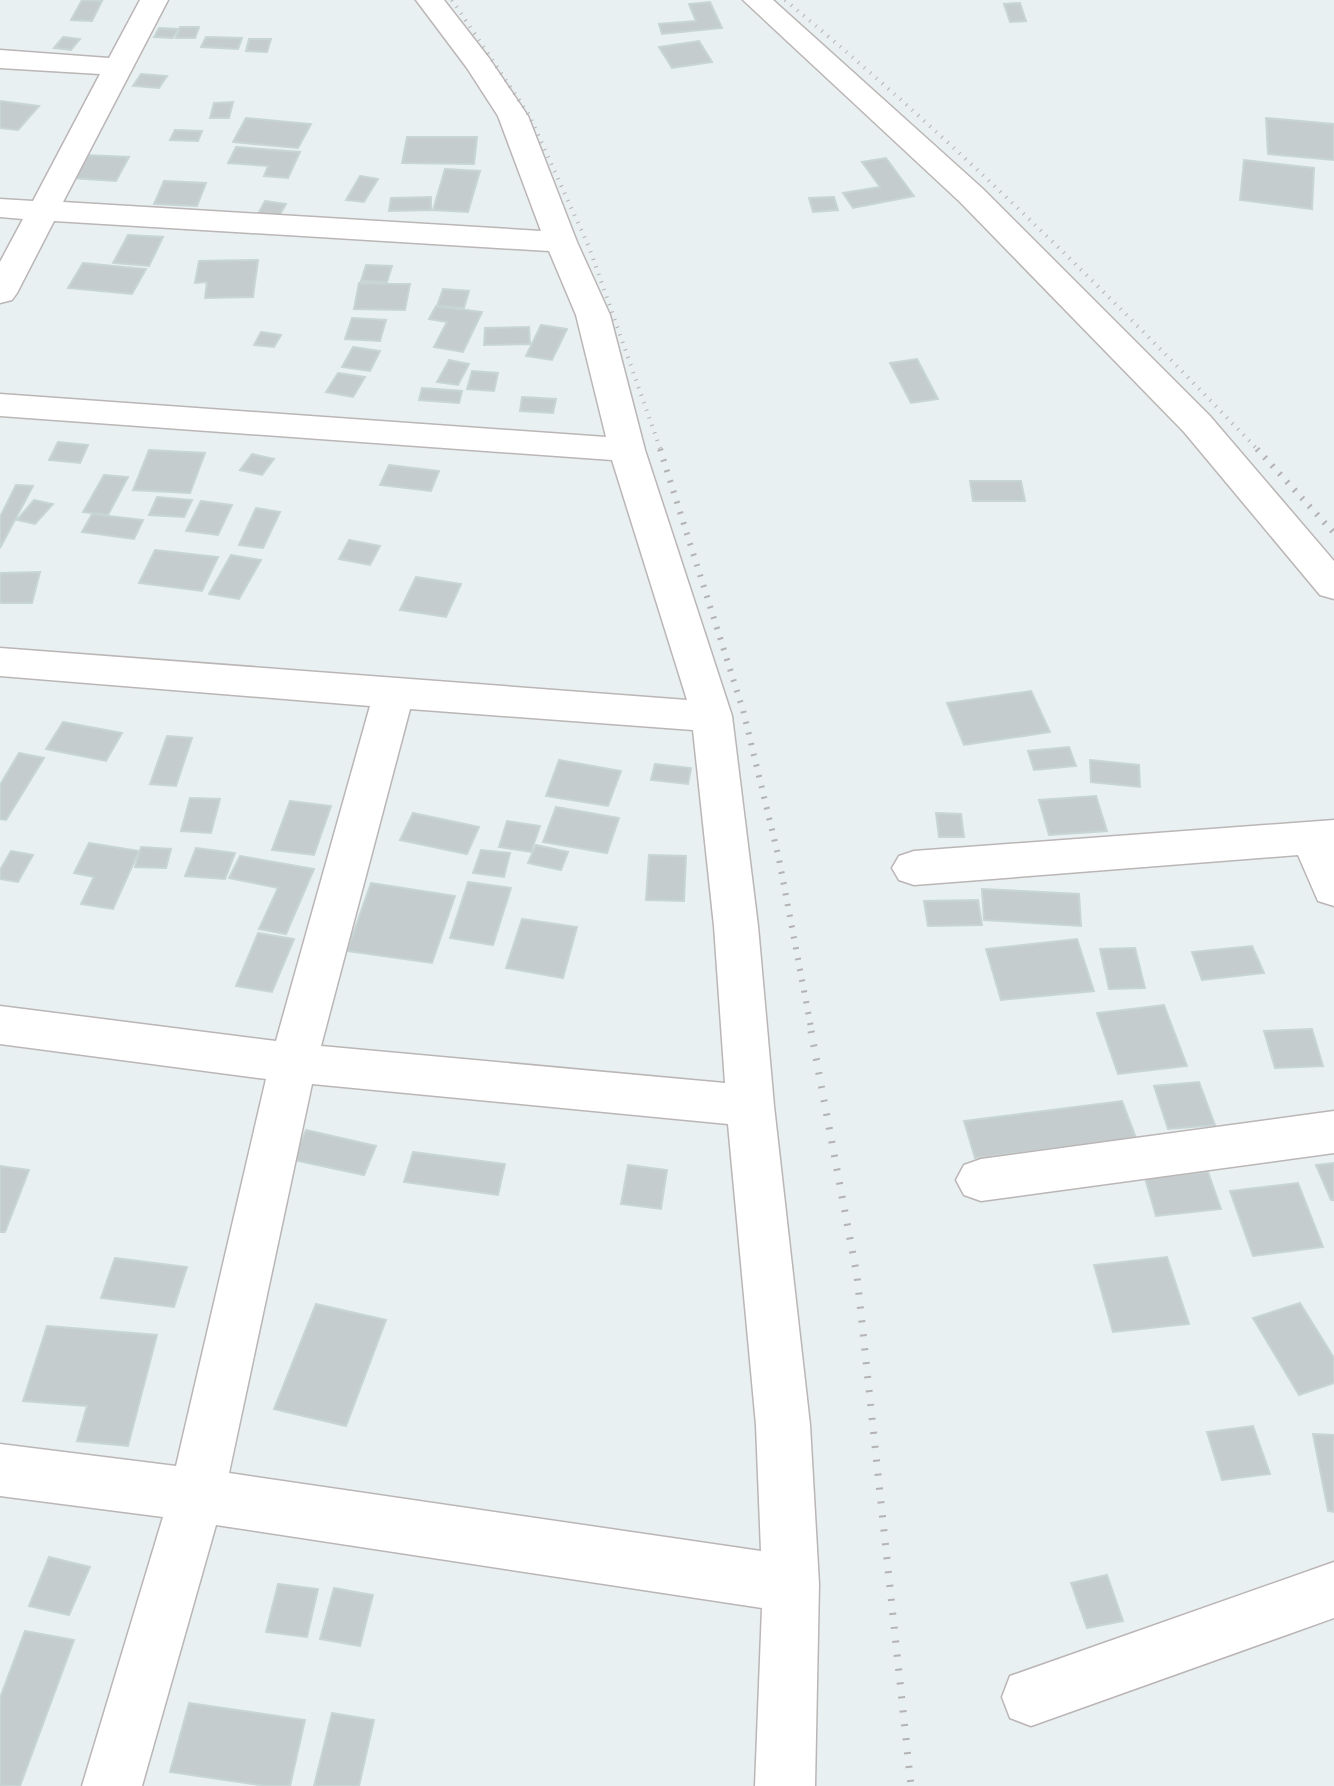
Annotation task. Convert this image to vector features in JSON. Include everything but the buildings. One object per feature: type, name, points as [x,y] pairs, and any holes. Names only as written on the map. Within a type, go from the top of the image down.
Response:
[{"type":"street","points":[[0,293],[154,0]]},
{"type":"street","points":[[430,0],[479,64],[513,116],[561,242],[593,315],[627,450],[712,716],[736,926],[750,1106],[783,1425],[791,1584],[785,1786]]},
{"type":"street","points":[[757,0],[971,195],[1165,391],[1197,424],[1334,586]]},
{"type":"street","points":[[0,59],[120,67]]},
{"type":"street","points":[[0,208],[561,242]]},
{"type":"street","points":[[0,405],[627,450]]},
{"type":"street","points":[[0,662],[636,713],[712,716]]},
{"type":"street","points":[[112,1786],[197,1495],[293,1063],[394,694]]},
{"type":"street","points":[[914,868],[1323,836],[1334,889]]},
{"type":"street","points":[[0,1025],[293,1063],[750,1106]]},
{"type":"street","points":[[981,1180],[1334,1132]]},
{"type":"street","points":[[0,1470],[197,1495],[791,1584]]},
{"type":"street","points":[[1031,1697],[1334,1590]]},
{"type":"railway","points":[[452,0],[529,115],[589,247],[661,451]]},
{"type":"railway","points":[[785,0],[909,107],[1028,218],[1259,451]]},
{"type":"railway","points":[[660,449],[743,710],[779,859],[812,1033]]},
{"type":"railway","points":[[1257,449],[1334,533]]},
{"type":"railway","points":[[811,1031],[857,1276],[911,1786]]}]
